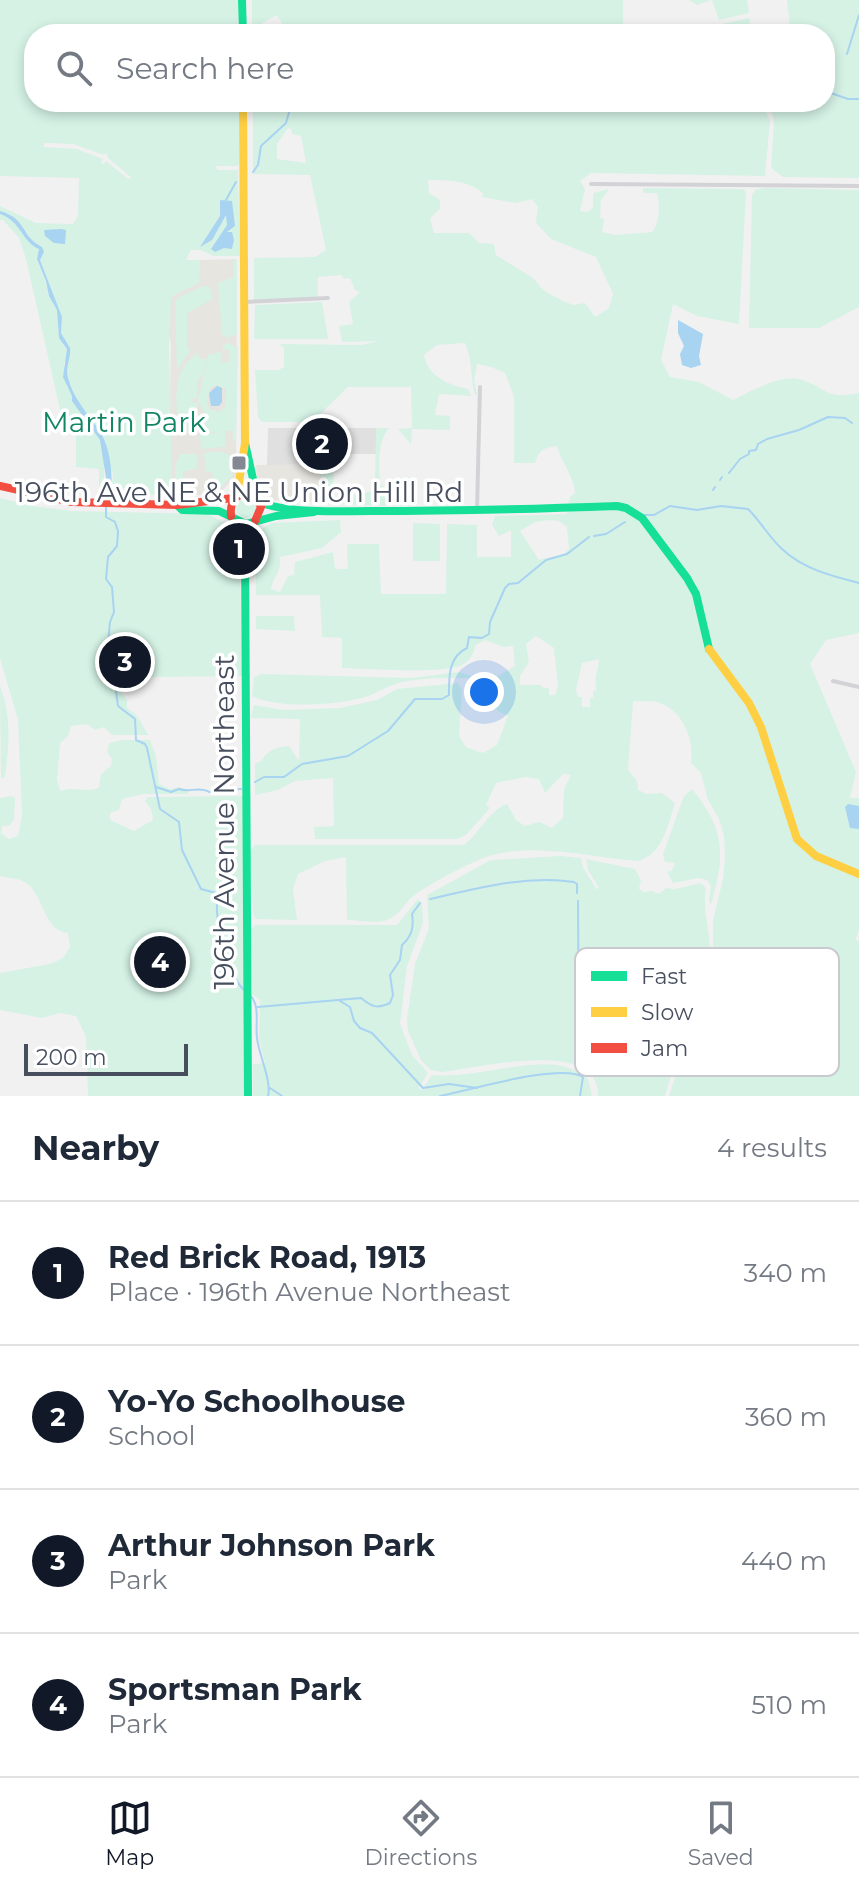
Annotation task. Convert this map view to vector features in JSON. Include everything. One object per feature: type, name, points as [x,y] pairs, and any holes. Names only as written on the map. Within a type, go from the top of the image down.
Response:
[{"type":"street","points":[[242,0],[243,24]]},
{"type":"street","points":[[243,112],[245,443],[249,451],[251,482],[261,512],[253,522]]},
{"type":"street","points":[[591,184],[859,186]]},
{"type":"street","points":[[244,302],[328,298]]},
{"type":"street","points":[[477,511],[480,387]]},
{"type":"street","points":[[233,519],[229,508],[242,482],[241,451],[245,443]]},
{"type":"street","points":[[0,486],[92,504],[177,505],[182,502],[215,502],[246,492],[274,508],[316,511]]},
{"type":"street","points":[[177,505],[182,510],[219,511],[242,524],[316,511],[626,508],[642,518],[696,594],[710,651],[756,715],[797,839],[816,856],[859,874]]},
{"type":"street","name":"196th Avenue Northeast","points":[[233,519],[245,547]]},
{"type":"street","name":"196th Avenue Northeast","points":[[248,1096],[245,547],[253,522]]},
{"type":"street","points":[[833,681],[859,687]]},
{"type":"shaded area","points":[[237,259],[236,476],[218,495],[168,495],[171,344],[160,293],[199,276],[200,260]]},
{"type":"shaded area","points":[[268,428],[376,428],[376,454],[329,454],[329,464],[267,465]]},
{"type":"shaded area","points":[[322,464],[323,502],[271,500],[263,493],[257,477],[256,465]]},
{"type":"green space","name":"Martin Park","points":[[0,0],[238,0],[238,24],[24,24],[24,112],[239,112],[239,164],[216,166],[217,170],[238,170],[240,256],[213,256],[201,250],[191,250],[186,260],[200,260],[199,283],[171,299],[172,492],[161,495],[111,493],[113,473],[104,467],[104,492],[99,492],[99,469],[76,467],[76,429],[67,428],[61,414],[26,259],[19,238],[0,220],[0,214],[12,221],[39,249],[37,260],[57,310],[59,337],[67,349],[64,364],[67,387],[78,400],[66,368],[70,348],[61,333],[62,317],[40,260],[44,252],[42,247],[15,218],[0,211],[0,206],[36,223],[73,224],[78,216],[79,178],[0,176]],"holes":[[[44,143],[73,144],[104,155],[107,153],[108,158],[132,178],[127,178],[106,161],[101,163],[103,159],[77,149],[44,147]]]},
{"type":"green space","points":[[252,0],[623,0],[623,24],[282,24],[277,15],[262,24],[252,24]]},
{"type":"green space","points":[[689,0],[712,0],[697,5]]},
{"type":"green space","points":[[712,0],[747,0],[749,13],[719,20]]},
{"type":"green space","points":[[787,0],[859,0],[859,178],[783,177],[771,168],[772,112],[835,112],[835,24],[790,24]]},
{"type":"green space","points":[[749,18],[750,24],[722,24]]},
{"type":"green space","points":[[253,112],[766,113],[770,121],[765,176],[591,173],[580,181],[585,189],[580,211],[588,212],[593,207],[593,193],[609,189],[601,200],[600,218],[604,219],[602,232],[615,235],[652,232],[658,219],[658,197],[657,193],[643,193],[643,188],[743,189],[746,192],[739,324],[697,316],[673,304],[661,360],[670,377],[699,382],[733,400],[765,385],[792,378],[832,394],[859,393],[859,633],[826,640],[810,664],[856,772],[850,798],[859,798],[859,930],[855,940],[859,941],[859,1096],[669,1096],[675,1076],[839,1076],[839,948],[713,948],[713,920],[723,879],[724,836],[708,800],[701,773],[691,763],[691,745],[686,728],[675,713],[660,703],[633,701],[628,770],[637,781],[638,790],[647,794],[662,793],[675,803],[659,845],[647,857],[639,861],[543,850],[505,852],[478,860],[447,875],[411,898],[392,917],[374,922],[347,920],[346,857],[325,861],[298,874],[293,888],[297,920],[255,919],[250,851],[255,845],[464,845],[495,811],[507,804],[516,820],[525,826],[539,822],[552,828],[563,818],[564,789],[571,775],[563,774],[545,793],[539,779],[525,777],[496,783],[486,805],[490,808],[466,835],[457,839],[315,839],[314,827],[334,826],[333,778],[295,781],[278,790],[255,795],[255,763],[269,752],[289,746],[299,761],[300,719],[251,718],[254,705],[283,710],[340,708],[377,700],[397,689],[458,683],[462,690],[459,736],[466,747],[483,753],[497,745],[508,716],[488,702],[480,678],[497,677],[515,666],[513,646],[504,647],[485,640],[476,645],[468,661],[453,668],[342,668],[342,638],[322,637],[320,595],[256,595],[255,548],[258,531],[272,523],[340,520],[341,532],[322,548],[280,557],[280,566],[271,589],[280,592],[288,576],[294,575],[295,562],[333,552],[335,569],[348,569],[347,544],[379,544],[381,594],[446,594],[447,524],[477,525],[477,557],[511,557],[511,530],[499,536],[492,525],[495,516],[567,514],[570,497],[575,493],[557,446],[542,450],[535,463],[514,463],[514,397],[505,373],[477,364],[475,395],[465,343],[437,345],[424,355],[434,374],[446,382],[468,389],[471,396],[439,394],[435,415],[450,416],[450,430],[412,429],[411,444],[398,429],[412,428],[411,387],[348,387],[312,422],[262,422],[258,417],[255,370],[279,370],[284,367],[284,348],[279,344],[362,345],[378,341],[342,342],[339,326],[353,324],[349,302],[360,292],[355,290],[350,278],[344,279],[341,275],[318,277],[318,298],[254,300],[254,258],[315,257],[326,250],[310,175],[253,174]],"holes":[[[288,128],[292,134],[301,136],[306,163],[277,159],[277,144]],[[428,180],[471,185],[483,193],[482,197],[516,203],[532,199],[538,207],[536,223],[551,239],[596,257],[613,294],[609,308],[595,317],[585,303],[573,305],[543,290],[533,278],[496,255],[494,244],[479,243],[469,233],[434,233],[430,218],[440,209],[440,200],[429,193]],[[559,521],[567,527],[569,549],[564,554],[539,560],[520,531],[535,522]],[[536,636],[554,648],[558,687],[555,695],[549,695],[549,688],[541,685],[520,685],[520,676],[529,662],[526,644]],[[599,659],[596,690],[590,698],[590,707],[582,707],[582,697],[578,697],[576,690],[582,663]]]},
{"type":"green space","points":[[755,190],[859,190],[859,307],[819,328],[749,328],[752,195]]},
{"type":"green space","points":[[237,259],[237,334],[228,338],[222,334],[218,283],[234,277],[234,260]]},
{"type":"green space","points":[[204,286],[210,287],[213,299],[187,313],[187,347],[190,351],[177,370],[175,302],[179,297]]},
{"type":"green space","points":[[322,302],[328,339],[254,339],[255,305]]},
{"type":"green space","points":[[229,343],[238,348],[236,440],[233,442],[233,431],[225,431],[225,447],[201,449],[200,434],[222,432],[205,432],[206,415],[198,401],[208,355],[221,352],[221,362],[229,362],[230,350],[223,349],[223,345]],"holes":[[[216,385],[226,389],[225,407],[217,413],[216,410],[209,410],[207,401],[210,388]]]},
{"type":"green space","points":[[199,353],[199,359],[207,359],[201,378],[197,378],[197,398],[192,399],[193,403],[198,403],[196,416],[177,418],[180,374],[184,366]]},
{"type":"green space","points":[[376,428],[389,428],[382,440],[379,462],[380,484],[387,489],[386,506],[342,504],[340,498],[344,495],[375,490]]},
{"type":"green space","points":[[207,452],[224,452],[233,457],[232,476],[219,489],[213,490],[214,476],[210,471],[206,472],[204,455]]},
{"type":"green space","points":[[180,454],[197,454],[197,468],[183,472],[182,490],[175,490],[175,467]]},
{"type":"green space","points":[[322,464],[329,464],[334,477],[332,486],[323,496]]},
{"type":"green space","points":[[411,477],[411,506],[395,506],[392,503],[392,484],[399,478]]},
{"type":"green space","points":[[0,498],[72,511],[207,514],[227,524],[235,534],[240,557],[242,676],[150,677],[140,679],[138,690],[132,691],[126,684],[118,685],[127,700],[127,708],[139,718],[149,735],[112,735],[104,727],[95,730],[87,724],[71,726],[68,736],[60,743],[57,779],[60,791],[99,788],[101,774],[111,766],[112,759],[107,752],[109,743],[150,740],[156,756],[159,784],[170,789],[179,787],[188,790],[188,794],[143,794],[122,799],[119,810],[110,813],[110,820],[134,831],[153,820],[151,809],[145,801],[148,797],[244,796],[244,1096],[88,1096],[86,1037],[76,1016],[60,1013],[42,1018],[0,1010],[0,973],[50,964],[63,958],[70,947],[68,933],[53,926],[32,889],[20,880],[0,876],[0,798],[15,798],[14,820],[9,826],[2,826],[1,833],[9,839],[18,836],[22,815],[18,720],[0,658]]},
{"type":"green space","points":[[242,498],[250,498],[256,508],[250,518],[242,518],[236,512],[236,504]]},
{"type":"green space","points":[[413,523],[440,524],[440,561],[413,561]]},
{"type":"green space","points":[[256,616],[294,616],[295,631],[256,629]]},
{"type":"green space","points":[[459,672],[477,678],[411,680],[362,698],[322,704],[276,703],[252,696],[254,677],[261,674],[411,678]]},
{"type":"green space","points":[[0,686],[8,731],[5,777],[1,779]]},
{"type":"green space","points":[[692,789],[711,818],[720,844],[719,872],[711,905],[711,886],[707,880],[699,878],[673,883],[667,872],[672,870],[675,863],[665,862],[663,854],[684,796]]},
{"type":"green space","points":[[560,856],[581,858],[596,889],[599,888],[588,870],[586,859],[635,869],[641,880],[639,889],[644,892],[659,894],[666,888],[701,883],[706,888],[710,948],[575,948],[575,1066],[535,1060],[442,1072],[431,1070],[421,1060],[408,1031],[407,1019],[415,964],[429,928],[427,895],[491,860]]},
{"type":"green space","points":[[418,899],[422,904],[423,923],[407,966],[400,1024],[412,1055],[428,1073],[419,1088],[422,1090],[432,1075],[552,1065],[572,1069],[575,1076],[588,1079],[592,1096],[253,1096],[253,1064],[265,1063],[259,1038],[260,1000],[252,994],[251,929],[255,925],[397,925]]},
{"type":"green space","points":[[591,1076],[671,1076],[665,1096],[598,1096]]},
{"type":"water","points":[[220,200],[232,201],[235,226],[227,232],[232,232],[234,240],[232,249],[215,252],[211,249],[227,225],[226,215],[212,240],[200,247],[220,216]]},
{"type":"water","points":[[0,211],[15,218],[44,252],[40,260],[62,317],[61,333],[70,348],[68,378],[76,398],[97,427],[108,450],[111,493],[104,492],[106,478],[100,440],[72,401],[63,377],[67,349],[59,338],[57,310],[37,259],[39,249]]},
{"type":"water","points":[[44,230],[66,230],[65,244],[54,243],[45,236]]},
{"type":"water","points":[[678,320],[703,334],[699,356],[701,365],[691,368],[682,365],[680,354],[684,346],[678,333]]},
{"type":"water","points":[[217,386],[222,388],[222,402],[219,406],[211,406],[209,393]]},
{"type":"water","points":[[848,804],[859,806],[859,829],[850,828],[845,807]]},
{"type":"waterway","points":[[847,54],[859,15]]},
{"type":"waterway","points":[[835,94],[859,99]]},
{"type":"waterway","points":[[253,172],[258,165],[261,146],[286,123],[289,112]]},
{"type":"waterway","points":[[226,200],[236,182]]},
{"type":"waterway","points":[[729,473],[740,459],[767,439],[828,417],[845,418],[852,423]]},
{"type":"waterway","points":[[106,506],[106,517],[115,522],[118,531],[117,546],[108,557],[106,579],[112,587],[114,612],[110,622],[106,665],[115,684],[118,706],[135,719],[136,740],[147,748],[160,809],[179,822],[182,850],[201,889],[216,893],[225,953],[233,974],[244,990]]},
{"type":"waterway","points":[[644,515],[654,515],[670,506],[697,510],[721,506],[748,509],[790,556],[818,571],[859,583]]},
{"type":"waterway","points":[[594,536],[606,534],[625,522]]},
{"type":"waterway","points":[[255,782],[264,777],[284,777],[302,764],[348,756],[388,731],[415,699],[442,699],[449,695],[453,662],[467,648],[469,637],[482,638],[489,634],[490,622],[505,588],[518,583],[546,560],[567,554],[589,537]]},
{"type":"waterway","points":[[156,787],[171,792],[179,789],[209,792],[241,789]]},
{"type":"waterway","points":[[430,899],[538,880],[574,882],[577,893]]},
{"type":"waterway","points":[[578,901],[578,948]]},
{"type":"waterway","points":[[258,1007],[361,998],[375,1006],[390,1003],[393,995],[390,975],[400,960],[402,945],[412,931],[412,914],[420,903]]},
{"type":"waterway","points":[[249,994],[256,1009],[257,1038],[268,1083],[268,1096]]},
{"type":"waterway","points":[[340,1001],[350,1007],[354,1021],[360,1028],[372,1033],[423,1088],[449,1084],[477,1088]]},
{"type":"waterway","points":[[440,1096],[536,1075],[575,1075]]},
{"type":"waterway","points":[[579,1076],[583,1077],[580,1096]]},
{"type":"waterway","points":[[270,1088],[282,1096]]},
{"type":"traffic: fast","points":[[242,0],[243,24]]},
{"type":"traffic: fast","points":[[245,443],[257,497]]},
{"type":"traffic: fast","points":[[260,502],[298,510],[329,511],[626,508],[642,518],[687,578],[696,594],[709,649]]},
{"type":"traffic: fast","points":[[177,505],[182,510],[219,511],[246,524],[276,516],[314,512]]},
{"type":"traffic: fast","points":[[248,1096],[245,547],[251,523]]},
{"type":"traffic: slow","points":[[237,495],[245,443],[243,112]]},
{"type":"traffic: slow","points":[[709,649],[749,703],[761,727],[797,839],[816,856],[859,874]]},
{"type":"traffic: jam","points":[[0,486],[72,502],[177,505],[233,498]]},
{"type":"traffic: jam","points":[[231,516],[233,501],[247,493],[261,507],[255,521]]},
{"type":"place","name":"Yo-Yo Schoolhouse","points":[[322,444]]},
{"type":"place","name":"196th Ave NE & NE Union Hill Rd","points":[[239,463]]},
{"type":"place","name":"Red Brick Road, 1913","points":[[239,549]]},
{"type":"place","name":"Arthur Johnson Park","points":[[125,662]]},
{"type":"place","name":"Sportsman Park","points":[[160,962]]}]
